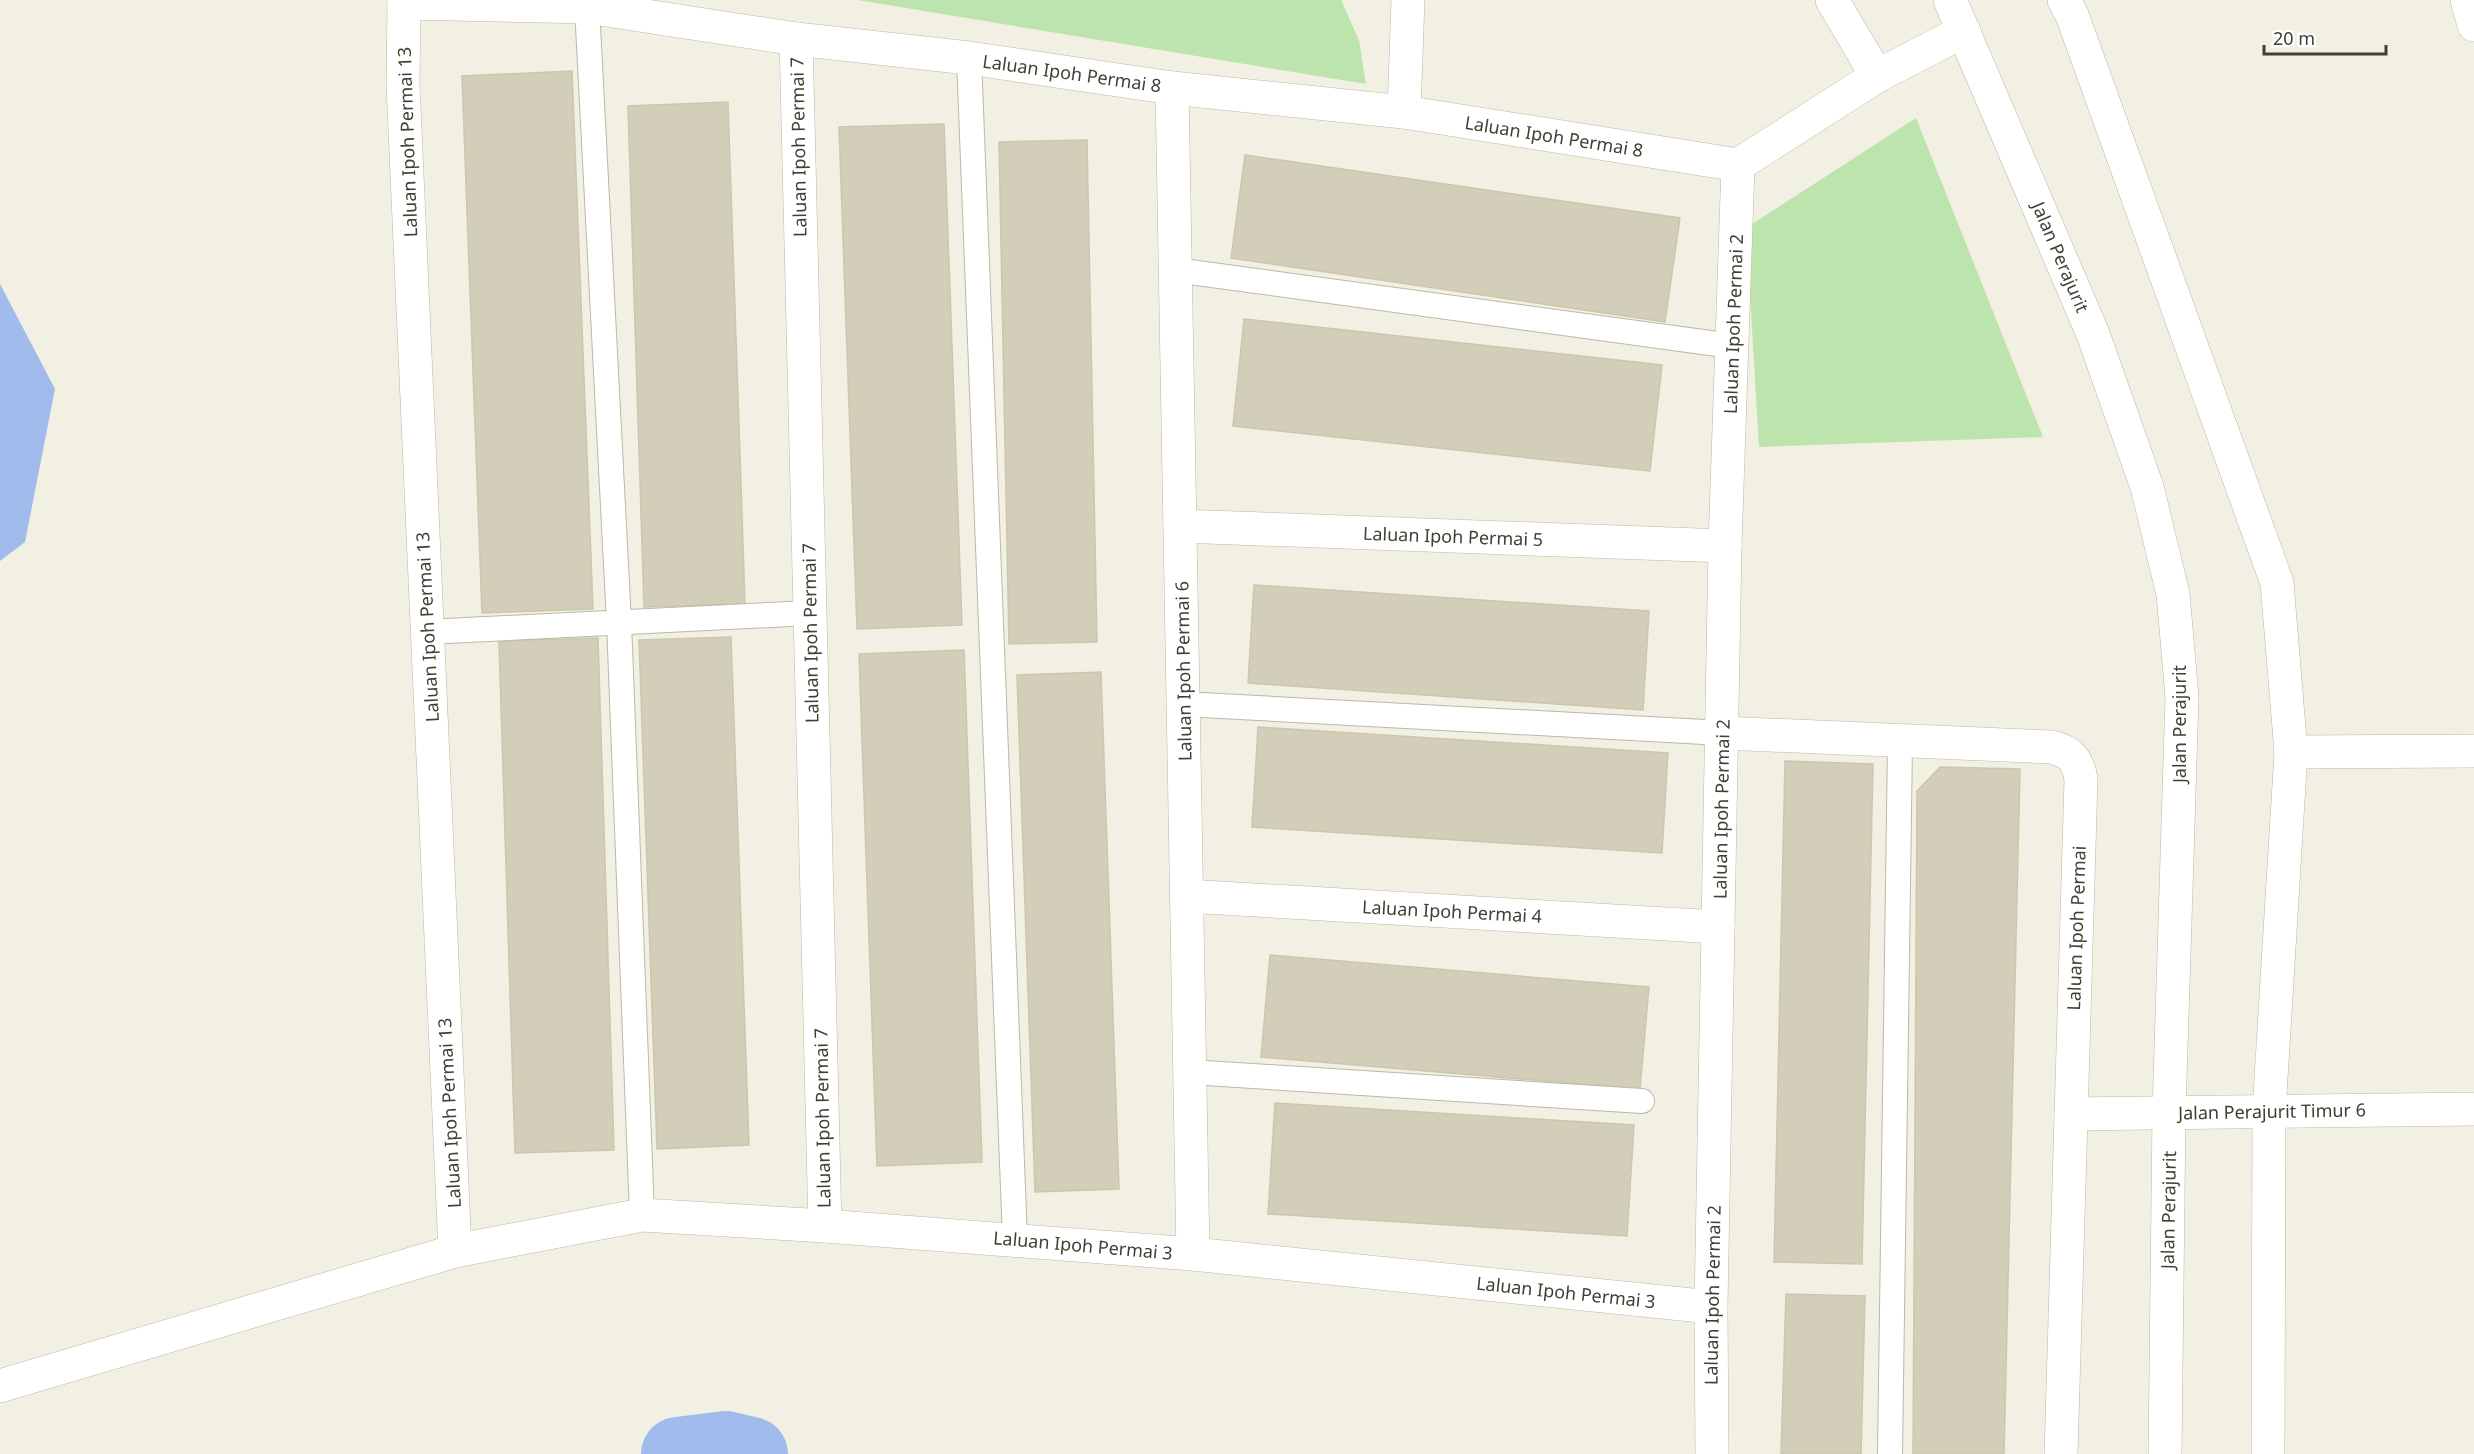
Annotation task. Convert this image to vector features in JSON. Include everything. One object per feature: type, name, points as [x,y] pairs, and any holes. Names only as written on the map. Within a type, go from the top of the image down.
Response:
[{"type":"street","points":[[1404,112],[1408,0]]},
{"type":"street","points":[[1832,0],[1877,76]]},
{"type":"street","name":"Jalan Perajurit","points":[[1950,0],[2093,334],[2147,487],[2173,594],[2182,698],[2169,1113],[2165,1454]]},
{"type":"street","points":[[2064,0],[2072,15],[2277,583],[2290,752],[2269,1111],[2268,1454]]},
{"type":"street","points":[[2467,0],[2474,25]]},
{"type":"street","name":"Laluan Ipoh Permai 8","points":[[404,2],[587,6],[796,39],[969,58],[1172,88],[1404,112],[1738,165]]},
{"type":"street","name":"Laluan Ipoh Permai 13","points":[[404,2],[403,85],[455,1251]]},
{"type":"street","points":[[1738,165],[1877,76],[1964,31]]},
{"type":"street","name":"Laluan Ipoh Permai 7","points":[[796,39],[825,1226]]},
{"type":"street","name":"Laluan Ipoh Permai 6","points":[[1172,88],[1193,1254]]},
{"type":"street","name":"Laluan Ipoh Permai 2","points":[[1712,1454],[1711,1307],[1725,546],[1738,165]]},
{"type":"street","name":"Laluan Ipoh Permai 5","points":[[1180,526],[1725,546]]},
{"type":"street","name":"Laluan Ipoh Permai","points":[[1723,733],[2051,747],[2063,750],[2073,757],[2079,767],[2081,779],[2061,1454]]},
{"type":"street","points":[[2290,752],[2474,751]]},
{"type":"street","name":"Laluan Ipoh Permai 4","points":[[1186,896],[1718,927]]},
{"type":"street","name":"Jalan Perajurit Timur 6","points":[[2071,1113],[2474,1109]]},
{"type":"street","name":"Laluan Ipoh Permai 3","points":[[0,1386],[455,1251],[642,1215],[825,1226],[1193,1254],[1711,1307]]},
{"type":"lane","points":[[587,6],[619,622],[642,1215]]},
{"type":"lane","points":[[969,58],[1015,1240]]},
{"type":"lane","points":[[1175,270],[1732,346]]},
{"type":"lane","points":[[427,632],[810,613]]},
{"type":"lane","points":[[1183,704],[1723,733]]},
{"type":"lane","points":[[1890,1454],[1900,742]]},
{"type":"lane","points":[[1190,1072],[1642,1101]]},
{"type":"green space","points":[[858,0],[1341,0],[1359,40],[1366,84]]},
{"type":"green space","points":[[1916,118],[2043,437],[1759,447],[1746,228]]},
{"type":"water","points":[[0,284],[55,389],[25,542],[0,561]]},
{"type":"building","points":[[572,71],[593,609],[482,613],[462,76]]},
{"type":"building","points":[[728,102],[745,604],[644,607],[628,106]]},
{"type":"building","points":[[944,124],[962,625],[857,629],[839,127]]},
{"type":"building","points":[[1087,140],[1097,642],[1009,644],[999,142]]},
{"type":"building","points":[[1245,155],[1680,218],[1665,322],[1231,258]]},
{"type":"building","points":[[1244,319],[1662,365],[1650,471],[1233,426]]},
{"type":"building","points":[[1254,585],[1649,611],[1643,710],[1248,683]]},
{"type":"building","points":[[731,637],[749,1145],[657,1149],[639,640]]},
{"type":"building","points":[[598,638],[614,1150],[515,1153],[499,641]]},
{"type":"building","points":[[964,650],[982,1162],[877,1166],[859,654]]},
{"type":"building","points":[[1101,672],[1119,1189],[1035,1192],[1017,675]]},
{"type":"building","points":[[1258,727],[1668,753],[1662,853],[1252,827]]},
{"type":"building","points":[[1785,761],[1873,764],[1862,1264],[1774,1262]]},
{"type":"building","points":[[1940,767],[2020,769],[2004,1454],[1913,1454],[1917,791]]},
{"type":"building","points":[[1270,955],[1649,987],[1640,1089],[1261,1057]]},
{"type":"building","points":[[1275,1103],[1634,1125],[1627,1236],[1268,1214]]},
{"type":"building","points":[[1786,1294],[1865,1296],[1861,1454],[1781,1454]]},
{"type":"waterway","points":[[678,1454],[726,1448],[751,1454]]}]
